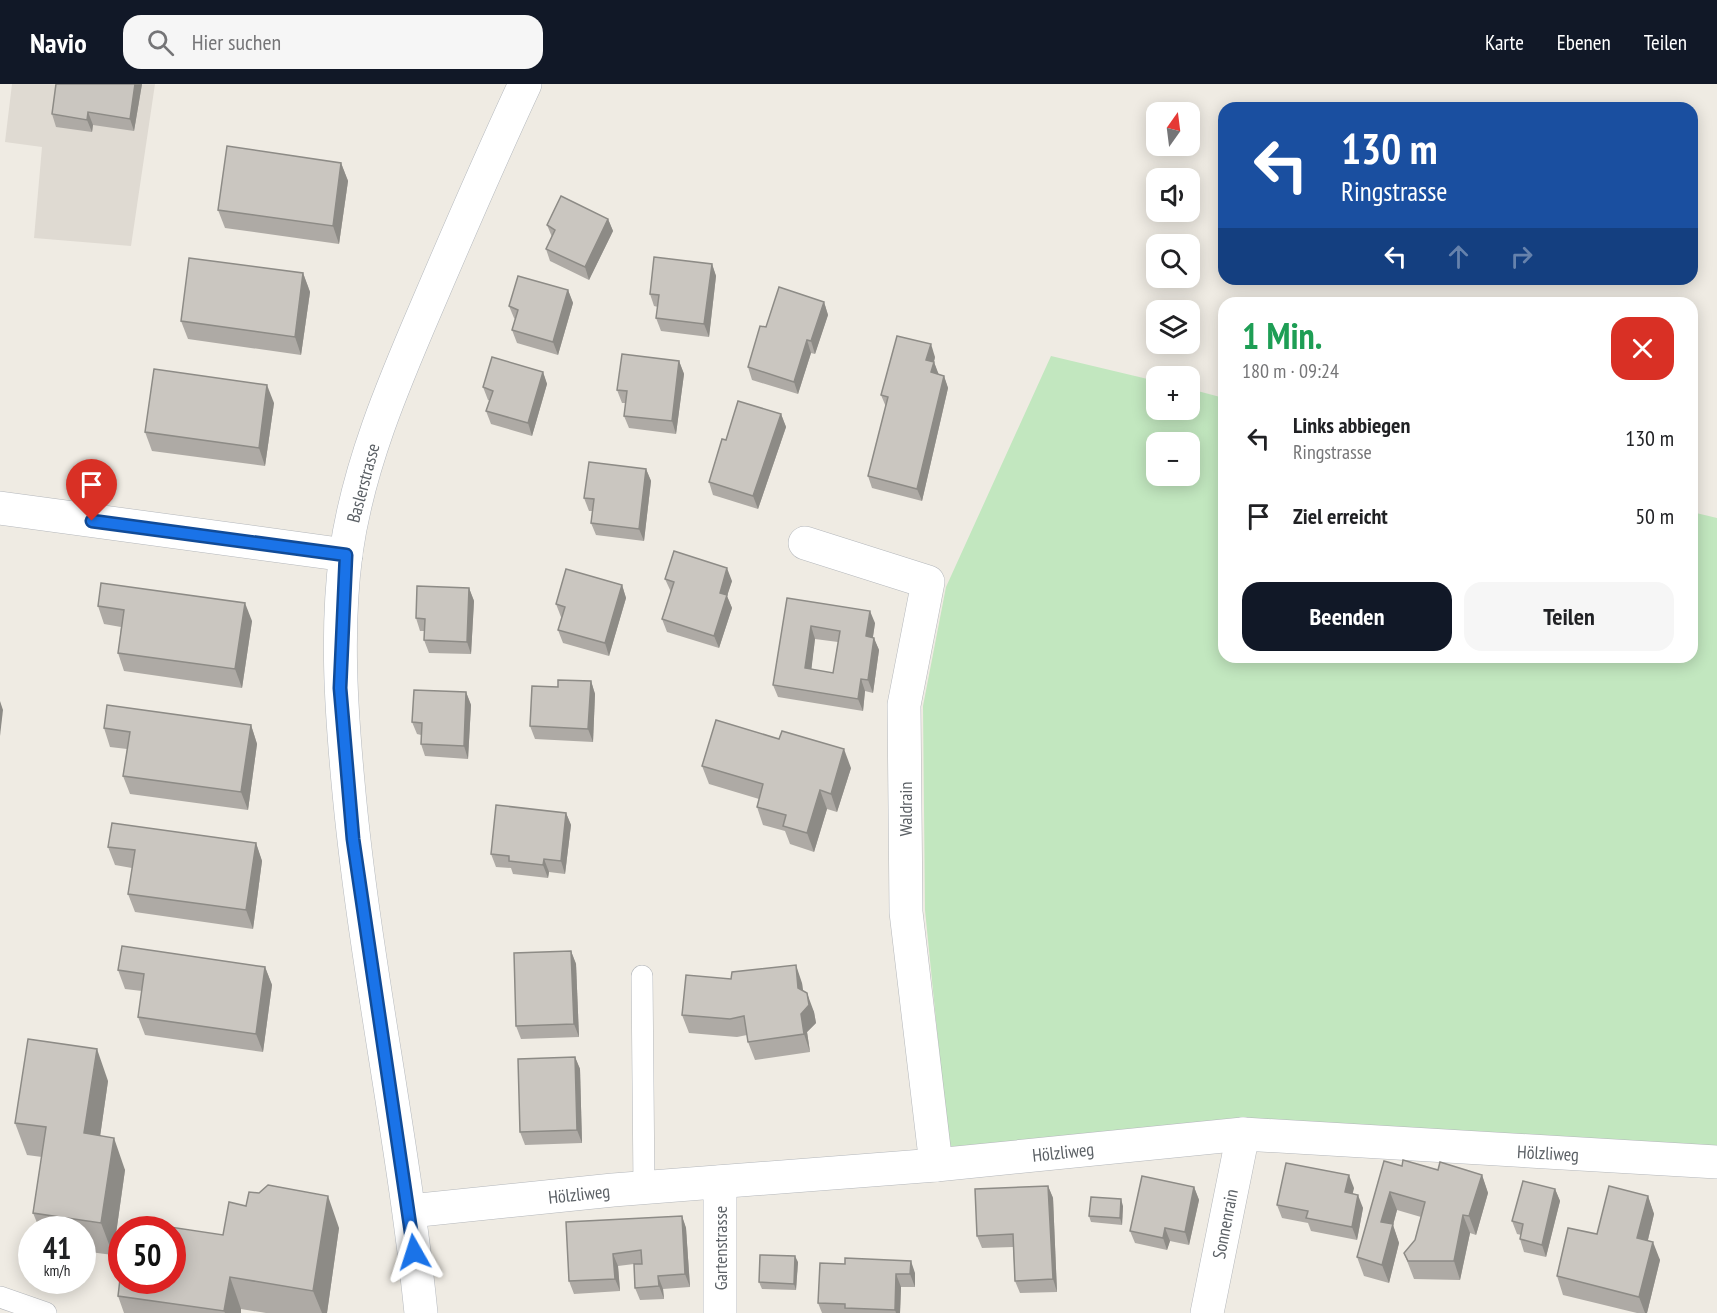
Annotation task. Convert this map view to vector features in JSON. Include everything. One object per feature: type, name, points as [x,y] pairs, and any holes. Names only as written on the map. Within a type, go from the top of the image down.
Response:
[{"type":"street","name":"Baslerstrasse","points":[[421,1313],[410,1211],[389,1093],[353,839],[340,688],[346,555],[355,504],[394,384],[483,173],[525,84]]},
{"type":"street","points":[[0,508],[346,555]]},
{"type":"street","name":"Waldrain","points":[[805,543],[928,582],[904,705],[906,912],[936,1165]]},
{"type":"street","name":"Hölzliweg","points":[[410,1211],[644,1188],[936,1165],[1243,1134],[1717,1162]]},
{"type":"street","name":"Sonnenrain","points":[[1207,1313],[1243,1134]]},
{"type":"street","name":"Gartenstrasse","points":[[720,1182],[720,1313]]},
{"type":"lane","points":[[642,976],[644,1188]]},
{"type":"lane","points":[[0,1297],[46,1313]]},
{"type":"shaded area","points":[[12,84],[155,84],[131,246],[34,238],[42,147],[5,142]]},
{"type":"green space","points":[[1051,356],[1146,379],[1146,420],[1200,420],[1200,392],[1218,396],[1218,663],[1698,663],[1698,513],[1717,518],[1717,1147],[949,1151],[925,910],[923,706],[946,587]]},
{"type":"building","points":[[56,84],[135,84],[130,119],[88,112],[87,120],[52,114]]},
{"type":"building","points":[[227,146],[341,163],[333,226],[218,210]]},
{"type":"building","points":[[561,196],[608,219],[585,267],[546,249],[555,230],[547,225]]},
{"type":"building","points":[[654,257],[712,264],[704,324],[656,318],[659,295],[650,294]]},
{"type":"building","points":[[189,258],[303,273],[295,337],[181,321]]},
{"type":"building","points":[[518,276],[568,290],[553,342],[512,330],[518,310],[509,306]]},
{"type":"building","points":[[779,287],[824,302],[811,341],[807,340],[794,382],[748,367],[760,326],[766,327]]},
{"type":"building","points":[[897,336],[931,344],[926,360],[934,362],[931,372],[944,376],[917,489],[868,476],[888,397],[881,395]]},
{"type":"building","points":[[622,354],[679,361],[672,421],[624,416],[627,391],[617,390]]},
{"type":"building","points":[[492,357],[543,372],[528,423],[486,411],[493,391],[483,387]]},
{"type":"building","points":[[154,369],[267,385],[259,448],[145,432]]},
{"type":"building","points":[[738,401],[781,414],[753,496],[709,482],[722,439],[726,440]]},
{"type":"building","points":[[589,462],[646,469],[639,529],[591,523],[594,499],[584,498]]},
{"type":"building","points":[[674,551],[727,568],[720,593],[727,595],[714,636],[662,619],[674,582],[665,579]]},
{"type":"building","points":[[566,569],[622,585],[605,643],[558,630],[565,607],[556,604]]},
{"type":"building","points":[[101,583],[245,603],[235,669],[118,653],[124,610],[98,606]]},
{"type":"building","points":[[417,586],[469,588],[467,642],[424,640],[425,619],[416,618]]},
{"type":"building","points":[[787,598],[870,611],[866,636],[874,638],[868,680],[861,679],[858,699],[773,685]],"holes":[[[811,626],[840,631],[833,673],[805,668]]]},
{"type":"building","points":[[558,680],[591,681],[588,729],[530,726],[532,686],[558,687]]},
{"type":"building","points":[[414,690],[466,692],[464,746],[421,744],[422,723],[412,722]]},
{"type":"building","points":[[107,705],[251,725],[241,792],[123,776],[130,732],[104,728]]},
{"type":"building","points":[[716,720],[779,739],[782,731],[844,749],[831,794],[820,790],[807,833],[783,826],[786,815],[757,807],[763,784],[702,766]]},
{"type":"building","points":[[496,805],[566,813],[561,861],[544,859],[543,865],[509,861],[509,856],[491,854]]},
{"type":"building","points":[[112,823],[256,843],[246,910],[128,894],[135,850],[108,847]]},
{"type":"building","points":[[122,946],[265,967],[256,1034],[138,1017],[144,974],[118,970]]},
{"type":"building","points":[[571,951],[574,1024],[516,1026],[514,953]]},
{"type":"building","points":[[796,965],[798,988],[807,993],[809,1005],[801,1014],[804,1034],[748,1042],[744,1016],[730,1019],[682,1015],[686,975],[731,979],[732,972]]},
{"type":"building","points":[[28,1039],[97,1049],[84,1133],[114,1138],[101,1223],[96,1222],[96,1216],[53,1216],[33,1213],[46,1127],[15,1123]]},
{"type":"building","points":[[575,1057],[577,1130],[520,1132],[518,1059]]},
{"type":"building","points":[[1403,1160],[1438,1170],[1440,1162],[1482,1175],[1469,1216],[1463,1215],[1454,1261],[1408,1261],[1404,1253],[1415,1240],[1425,1202],[1390,1192],[1381,1222],[1393,1224],[1382,1265],[1357,1257],[1384,1161],[1402,1166]]},
{"type":"building","points":[[1286,1163],[1349,1175],[1345,1192],[1358,1195],[1352,1227],[1306,1218],[1308,1211],[1277,1205]]},
{"type":"building","points":[[1142,1176],[1194,1187],[1185,1232],[1165,1228],[1163,1238],[1130,1231]]},
{"type":"building","points":[[1523,1181],[1555,1189],[1542,1245],[1520,1239],[1523,1224],[1512,1221]]},
{"type":"building","points":[[268,1185],[328,1196],[313,1291],[230,1277],[224,1311],[118,1296],[118,1294],[186,1294],[186,1229],[223,1235],[229,1202],[246,1206],[249,1192],[259,1193]]},
{"type":"building","points":[[1048,1186],[1053,1279],[1015,1281],[1013,1234],[977,1236],[975,1189]]},
{"type":"building","points":[[1609,1186],[1648,1196],[1637,1238],[1653,1242],[1639,1297],[1557,1276],[1568,1228],[1597,1234]]},
{"type":"building","points":[[1091,1197],[1121,1199],[1120,1218],[1089,1216]]},
{"type":"building","points":[[682,1216],[685,1274],[658,1276],[659,1286],[635,1288],[634,1264],[642,1264],[641,1250],[613,1254],[615,1279],[569,1281],[566,1222]]},
{"type":"building","points":[[760,1255],[795,1256],[794,1284],[759,1282]]},
{"type":"building","points":[[845,1258],[911,1261],[910,1274],[896,1274],[895,1310],[845,1308],[845,1304],[818,1303],[820,1263],[845,1264]]},
{"type":"route","points":[[92,521],[346,555],[340,688],[353,839],[389,1093],[410,1211],[414,1252]]}]
